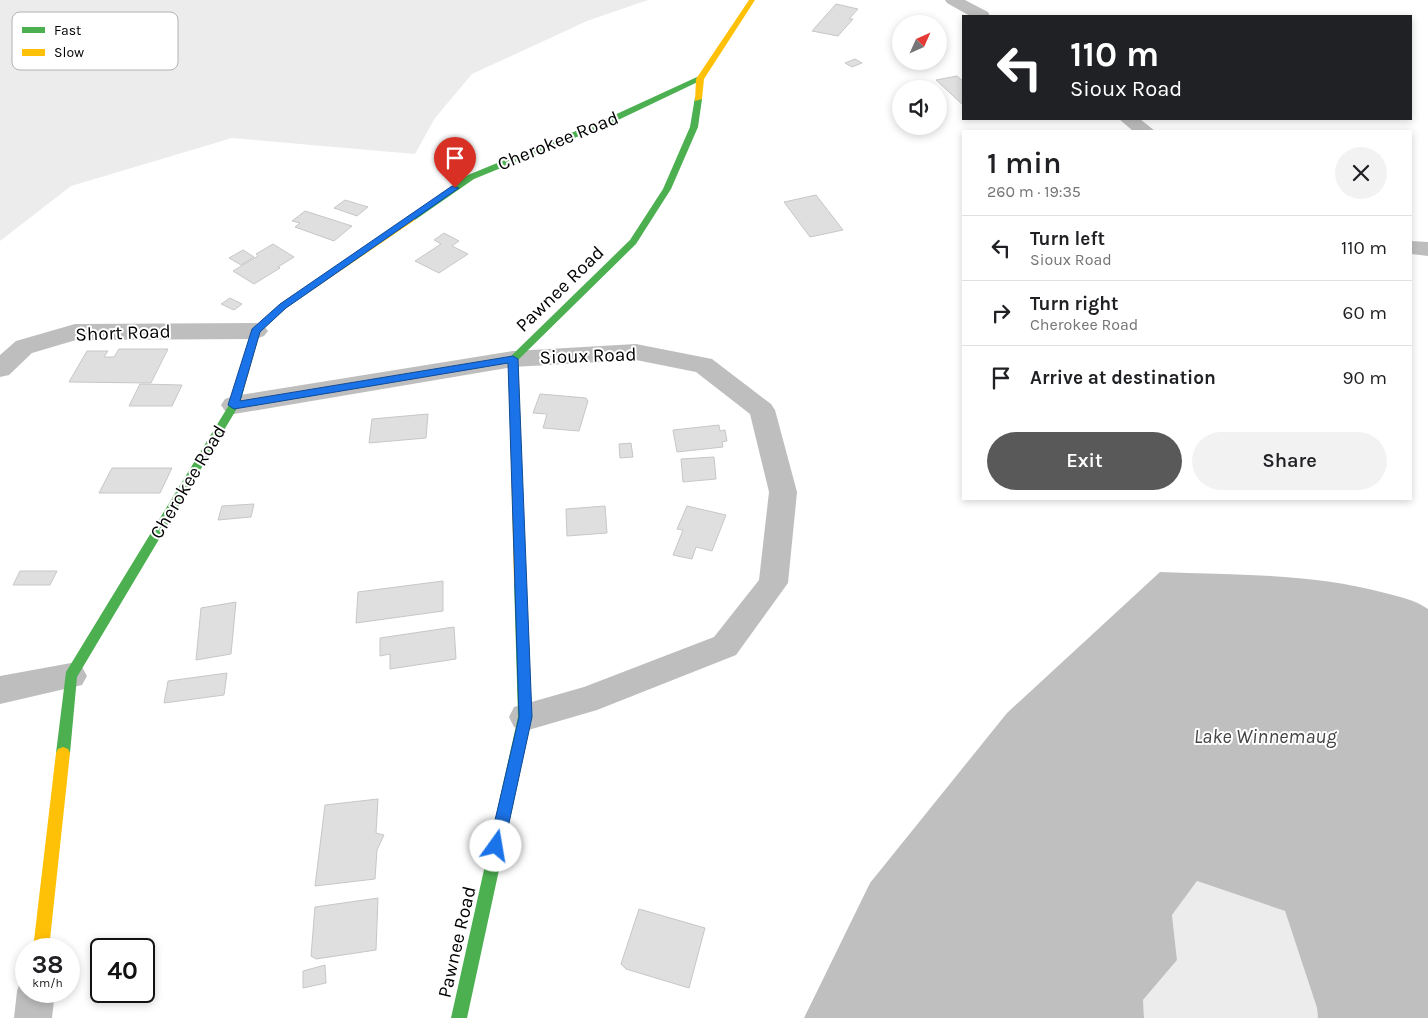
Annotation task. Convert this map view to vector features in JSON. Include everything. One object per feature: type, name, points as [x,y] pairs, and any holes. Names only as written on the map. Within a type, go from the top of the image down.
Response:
[{"type":"street","name":"Pawnee Road","points":[[459,1018],[526,717],[513,359],[633,242],[667,190],[694,128],[700,79],[752,0]]},
{"type":"street","points":[[953,0],[980,15]]},
{"type":"street","name":"Cherokee Road","points":[[42,938],[71,676],[234,405],[256,331],[283,306],[471,177],[613,119],[700,79]]},
{"type":"street","points":[[1129,120],[1144,130]]},
{"type":"street","points":[[1412,247],[1428,249]]},
{"type":"street","name":"Short Road","points":[[0,369],[24,347],[75,332],[256,331]]},
{"type":"street","name":"Sioux Road","points":[[234,405],[513,359],[636,352],[703,365],[762,410],[782,492],[773,583],[725,646],[586,700],[526,717]]},
{"type":"street","points":[[0,690],[71,676]]},
{"type":"street","points":[[33,1018],[35,1003]]},
{"type":"shaded area","points":[[0,0],[648,0],[587,21],[472,74],[435,118],[415,154],[232,138],[71,186],[0,241]]},
{"type":"shaded area","points":[[1197,881],[1285,911],[1317,1008],[1318,1018],[1144,1018],[1143,1000],[1177,960],[1172,915]]},
{"type":"water","name":"Lake Winnemaug","points":[[1160,572],[1302,578],[1358,586],[1402,597],[1428,609],[1428,1018],[1318,1018],[1317,1008],[1285,911],[1197,881],[1172,915],[1177,960],[1143,1000],[1144,1018],[804,1018],[870,883],[1007,713]]},
{"type":"building","points":[[836,4],[858,9],[849,19],[853,19],[838,36],[812,31]]},
{"type":"building","points":[[855,59],[862,63],[852,67],[845,63]]},
{"type":"building","points":[[957,76],[962,80],[962,104],[947,90],[947,80],[936,80]]},
{"type":"building","points":[[816,195],[843,230],[810,237],[784,202]]},
{"type":"building","points":[[345,200],[368,207],[357,216],[334,208]]},
{"type":"building","points":[[305,211],[352,226],[334,241],[295,227],[300,223],[292,221]]},
{"type":"building","points":[[444,233],[459,241],[452,246],[468,254],[439,273],[415,261],[441,244],[434,240]]},
{"type":"building","points":[[273,244],[294,257],[254,284],[233,271],[258,256],[256,254]]},
{"type":"building","points":[[243,250],[254,257],[241,265],[229,258]]},
{"type":"building","points":[[230,298],[242,304],[234,310],[221,304]]},
{"type":"building","points":[[119,349],[168,349],[151,383],[69,382],[87,351],[108,351],[104,357],[114,357]]},
{"type":"building","points":[[140,384],[182,385],[172,406],[129,406]]},
{"type":"building","points":[[540,394],[586,398],[588,401],[579,431],[543,428],[547,414],[533,413]]},
{"type":"building","points":[[428,414],[426,438],[369,443],[372,419]]},
{"type":"building","points":[[719,425],[720,431],[725,430],[727,441],[722,442],[723,447],[677,452],[673,430]]},
{"type":"building","points":[[631,443],[633,457],[620,458],[619,444]]},
{"type":"building","points":[[714,457],[716,479],[683,482],[681,459]]},
{"type":"building","points":[[112,468],[172,468],[160,493],[99,493]]},
{"type":"building","points":[[254,504],[251,517],[218,520],[222,506]]},
{"type":"building","points":[[605,506],[607,533],[567,536],[566,509]]},
{"type":"building","points":[[687,506],[726,515],[712,551],[696,547],[692,559],[673,555],[683,530],[677,529]]},
{"type":"building","points":[[20,571],[57,571],[50,585],[13,585]]},
{"type":"building","points":[[443,581],[443,611],[356,623],[358,592]]},
{"type":"building","points":[[236,602],[231,654],[196,660],[201,608]]},
{"type":"building","points":[[454,627],[456,659],[390,669],[390,654],[380,656],[380,638]]},
{"type":"building","points":[[227,673],[224,695],[164,703],[168,681]]},
{"type":"building","points":[[378,799],[376,833],[384,835],[377,850],[375,879],[315,886],[325,805]]},
{"type":"building","points":[[378,898],[376,950],[316,959],[311,956],[315,907]]},
{"type":"building","points":[[639,909],[705,928],[689,988],[626,969],[621,964]]},
{"type":"building","points":[[325,965],[326,983],[303,988],[303,971]]},
{"type":"traffic: fast","points":[[412,218],[471,177],[613,119],[700,79]]},
{"type":"traffic: fast","points":[[514,381],[513,359],[633,242],[667,189],[694,127],[698,99]]},
{"type":"traffic: fast","points":[[63,753],[71,676],[234,405],[239,389]]},
{"type":"traffic: fast","points":[[459,1018],[525,717],[520,582]]},
{"type":"traffic: slow","points":[[698,99],[700,79],[752,0]]},
{"type":"traffic: slow","points":[[239,389],[256,331],[283,306],[412,218]]},
{"type":"traffic: slow","points":[[514,381],[520,582]]},
{"type":"traffic: slow","points":[[42,938],[63,753]]},
{"type":"route","points":[[455,188],[283,306],[256,331],[234,405],[513,359],[526,717],[496,846]]}]
